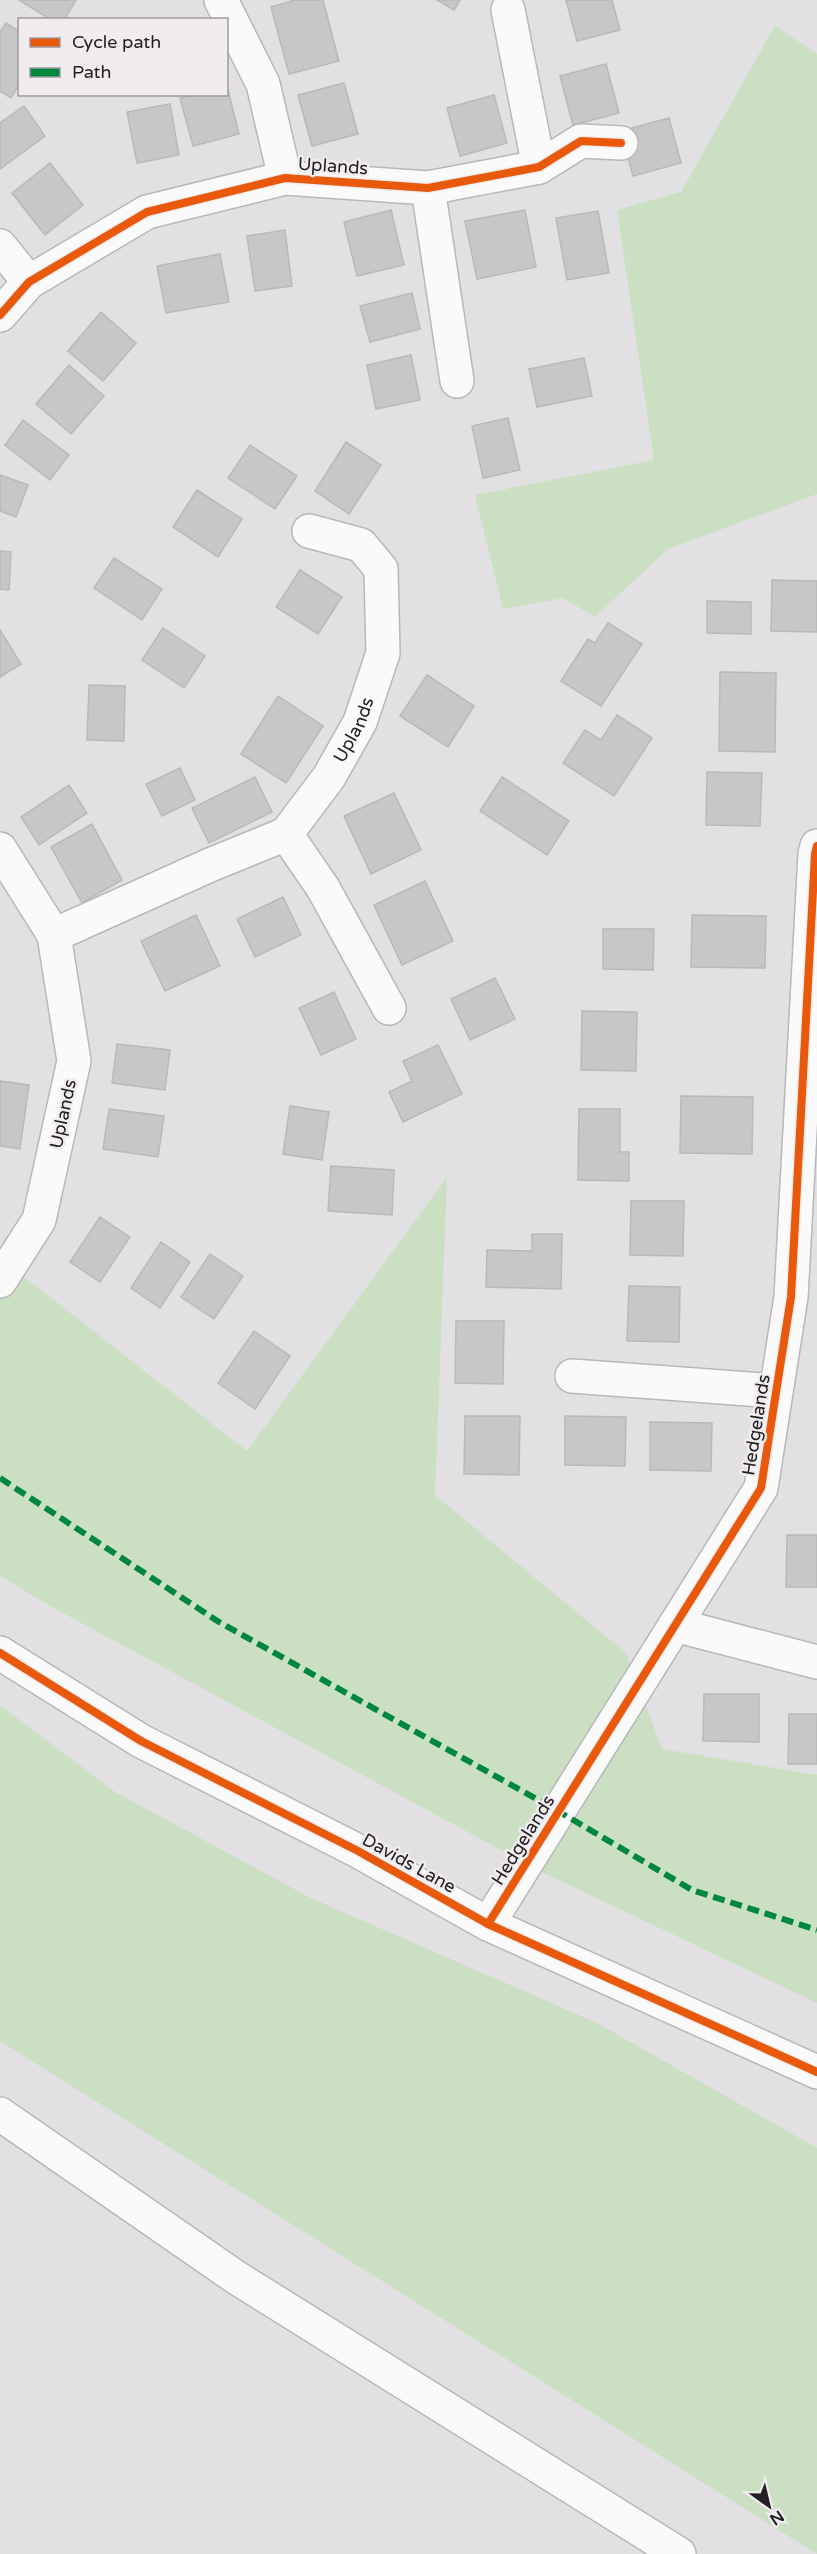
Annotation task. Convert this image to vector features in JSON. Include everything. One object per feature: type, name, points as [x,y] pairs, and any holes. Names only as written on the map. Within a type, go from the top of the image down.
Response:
[{"type":"main road","name":"Uplands","points":[[221,0],[263,84],[285,178]]},
{"type":"main road","points":[[508,10],[539,167]]},
{"type":"main road","name":"Uplands","points":[[0,315],[29,282],[147,212],[285,178],[428,188],[539,167],[581,141],[621,143]]},
{"type":"main road","points":[[428,188],[457,381]]},
{"type":"main road","points":[[0,246],[29,282]]},
{"type":"main road","name":"Uplands","points":[[286,834],[329,777],[360,722],[383,653],[381,570],[361,545],[309,531]]},
{"type":"main road","points":[[54,935],[210,865],[286,834],[323,888],[389,1008]]},
{"type":"main road","name":"Hedgelands","points":[[488,1924],[761,1488],[776,1391],[804,1298],[817,846]]},
{"type":"main road","name":"Uplands","points":[[0,849],[54,935],[74,1061],[39,1220],[0,1281]]},
{"type":"main road","name":"Hedgelands","points":[[572,1376],[776,1391]]},
{"type":"main road","points":[[675,1625],[817,1662]]},
{"type":"main road","name":"Davids Lane","points":[[0,1653],[141,1741],[358,1851],[488,1924],[817,2072]]},
{"type":"main road","points":[[0,2114],[237,2278],[679,2554]]},
{"type":"green space","points":[[775,26],[817,54],[817,494],[668,549],[595,617],[563,598],[503,609],[475,495],[654,460],[617,210],[681,192]]},
{"type":"green space","points":[[447,1177],[435,1495],[626,1653],[662,1749],[817,1775],[817,2003],[540,1871],[52,1607],[0,1576],[0,1258],[247,1451]]},
{"type":"green space","points":[[0,1705],[115,1792],[311,1898],[597,2023],[817,2148],[817,2554],[0,2041]]},
{"type":"building","points":[[19,0],[76,0],[65,18],[48,18]]},
{"type":"building","points":[[295,0],[323,0],[339,61],[289,74],[271,7]]},
{"type":"building","points":[[437,0],[460,0],[454,10]]},
{"type":"building","points":[[566,0],[612,0],[620,30],[577,41]]},
{"type":"building","points":[[6,23],[18,31],[18,86],[11,98],[0,91],[0,32]]},
{"type":"building","points":[[606,64],[619,113],[573,125],[560,76]]},
{"type":"building","points":[[344,83],[358,134],[312,146],[298,95]]},
{"type":"building","points":[[228,90],[239,134],[193,146],[180,98],[228,96]]},
{"type":"building","points":[[494,95],[507,143],[460,156],[447,108]]},
{"type":"building","points":[[170,104],[179,155],[137,163],[127,112]]},
{"type":"building","points":[[24,106],[45,136],[0,169],[0,123]]},
{"type":"building","points":[[669,118],[681,163],[633,176],[621,131]]},
{"type":"building","points":[[50,163],[83,205],[45,235],[12,193]]},
{"type":"building","points":[[391,210],[404,265],[357,276],[344,222]]},
{"type":"building","points":[[525,210],[536,267],[477,279],[465,221]]},
{"type":"building","points":[[598,211],[609,273],[567,280],[556,218]]},
{"type":"building","points":[[285,230],[292,286],[255,291],[247,236]]},
{"type":"building","points":[[220,254],[229,302],[166,313],[157,266]]},
{"type":"building","points":[[412,293],[420,329],[370,342],[360,306]]},
{"type":"building","points":[[101,312],[136,343],[103,381],[68,351]]},
{"type":"building","points":[[411,355],[420,400],[376,409],[367,365]]},
{"type":"building","points":[[584,358],[592,396],[537,407],[529,369]]},
{"type":"building","points":[[69,365],[104,396],[71,434],[36,404]]},
{"type":"building","points":[[508,418],[520,470],[483,478],[472,426]]},
{"type":"building","points":[[23,420],[69,455],[50,480],[5,445]]},
{"type":"building","points":[[346,442],[381,465],[349,514],[315,491]]},
{"type":"building","points":[[250,445],[297,476],[275,509],[228,478]]},
{"type":"building","points":[[0,475],[28,485],[16,517],[0,511]]},
{"type":"building","points":[[197,490],[242,519],[218,557],[173,527]]},
{"type":"building","points":[[0,551],[11,552],[9,590],[0,589]]},
{"type":"building","points":[[114,558],[162,589],[142,620],[94,588]]},
{"type":"building","points":[[300,570],[342,597],[318,634],[276,607]]},
{"type":"building","points":[[772,580],[817,581],[817,632],[771,631]]},
{"type":"building","points":[[707,601],[751,602],[751,634],[707,633]]},
{"type":"building","points":[[608,623],[642,644],[601,706],[561,681],[588,639],[595,643]]},
{"type":"building","points":[[163,628],[205,656],[184,688],[142,660]]},
{"type":"building","points":[[0,630],[21,664],[0,677]]},
{"type":"building","points":[[720,672],[776,673],[775,752],[719,751]]},
{"type":"building","points":[[427,675],[474,706],[448,747],[400,716]]},
{"type":"building","points":[[89,685],[125,686],[124,741],[87,740]]},
{"type":"building","points":[[278,696],[323,726],[286,783],[241,754]]},
{"type":"building","points":[[617,715],[652,738],[614,796],[563,763],[585,730],[601,740]]},
{"type":"building","points":[[180,768],[195,800],[162,816],[146,784]]},
{"type":"building","points":[[707,772],[762,773],[760,826],[706,825]]},
{"type":"building","points":[[255,777],[272,812],[209,843],[192,808]]},
{"type":"building","points":[[502,777],[569,821],[547,855],[480,811]]},
{"type":"building","points":[[69,785],[87,813],[39,845],[21,817]]},
{"type":"building","points":[[394,793],[421,850],[371,874],[344,816]]},
{"type":"building","points":[[92,824],[122,880],[82,903],[51,847]]},
{"type":"building","points":[[425,881],[453,941],[402,965],[374,905]]},
{"type":"building","points":[[283,897],[301,935],[255,957],[237,919]]},
{"type":"building","points":[[196,915],[220,966],[165,991],[141,941]]},
{"type":"building","points":[[692,915],[766,916],[765,968],[691,967]]},
{"type":"building","points":[[603,929],[654,929],[653,970],[603,969]]},
{"type":"building","points":[[495,978],[515,1019],[470,1040],[451,999]]},
{"type":"building","points":[[334,992],[356,1039],[321,1055],[299,1008]]},
{"type":"building","points":[[582,1011],[637,1012],[636,1071],[581,1070]]},
{"type":"building","points":[[117,1044],[170,1050],[165,1090],[112,1083]]},
{"type":"building","points":[[438,1045],[462,1094],[403,1122],[389,1092],[412,1081],[403,1061]]},
{"type":"building","points":[[0,1081],[29,1085],[20,1149],[0,1146]]},
{"type":"building","points":[[681,1096],[753,1097],[752,1154],[680,1153]]},
{"type":"building","points":[[290,1106],[329,1112],[322,1160],[283,1154]]},
{"type":"building","points":[[109,1109],[164,1116],[158,1157],[103,1149]]},
{"type":"building","points":[[579,1109],[620,1109],[620,1152],[629,1152],[629,1181],[578,1180]]},
{"type":"building","points":[[331,1166],[394,1170],[392,1215],[328,1211]]},
{"type":"building","points":[[631,1201],[684,1201],[683,1256],[630,1255]]},
{"type":"building","points":[[100,1217],[130,1237],[100,1282],[70,1262]]},
{"type":"building","points":[[532,1234],[562,1234],[561,1289],[486,1287],[487,1250],[532,1251]]},
{"type":"building","points":[[161,1242],[190,1262],[160,1308],[131,1288]]},
{"type":"building","points":[[210,1254],[243,1276],[214,1319],[181,1297]]},
{"type":"building","points":[[629,1286],[680,1287],[679,1342],[627,1341]]},
{"type":"building","points":[[456,1321],[504,1321],[503,1384],[455,1383]]},
{"type":"building","points":[[254,1331],[290,1356],[255,1409],[218,1383]]},
{"type":"building","points":[[465,1416],[520,1416],[519,1475],[464,1474]]},
{"type":"building","points":[[565,1416],[626,1417],[625,1466],[565,1465]]},
{"type":"building","points":[[650,1422],[712,1423],[711,1471],[650,1470]]},
{"type":"building","points":[[787,1535],[817,1535],[817,1587],[786,1587]]},
{"type":"building","points":[[704,1694],[759,1694],[759,1742],[703,1741]]},
{"type":"building","points":[[789,1714],[817,1714],[817,1764],[788,1764]]},
{"type":"marked path","points":[[0,1478],[219,1622],[558,1811],[692,1890],[817,1930]]},
{"type":"cycle path","points":[[0,315],[29,282],[147,212],[285,178],[428,188],[539,167],[581,141],[621,143]]},
{"type":"cycle path","points":[[488,1924],[761,1488],[791,1297],[817,846]]},
{"type":"cycle path","points":[[0,1653],[141,1741],[358,1851],[488,1924],[817,2072]]}]
